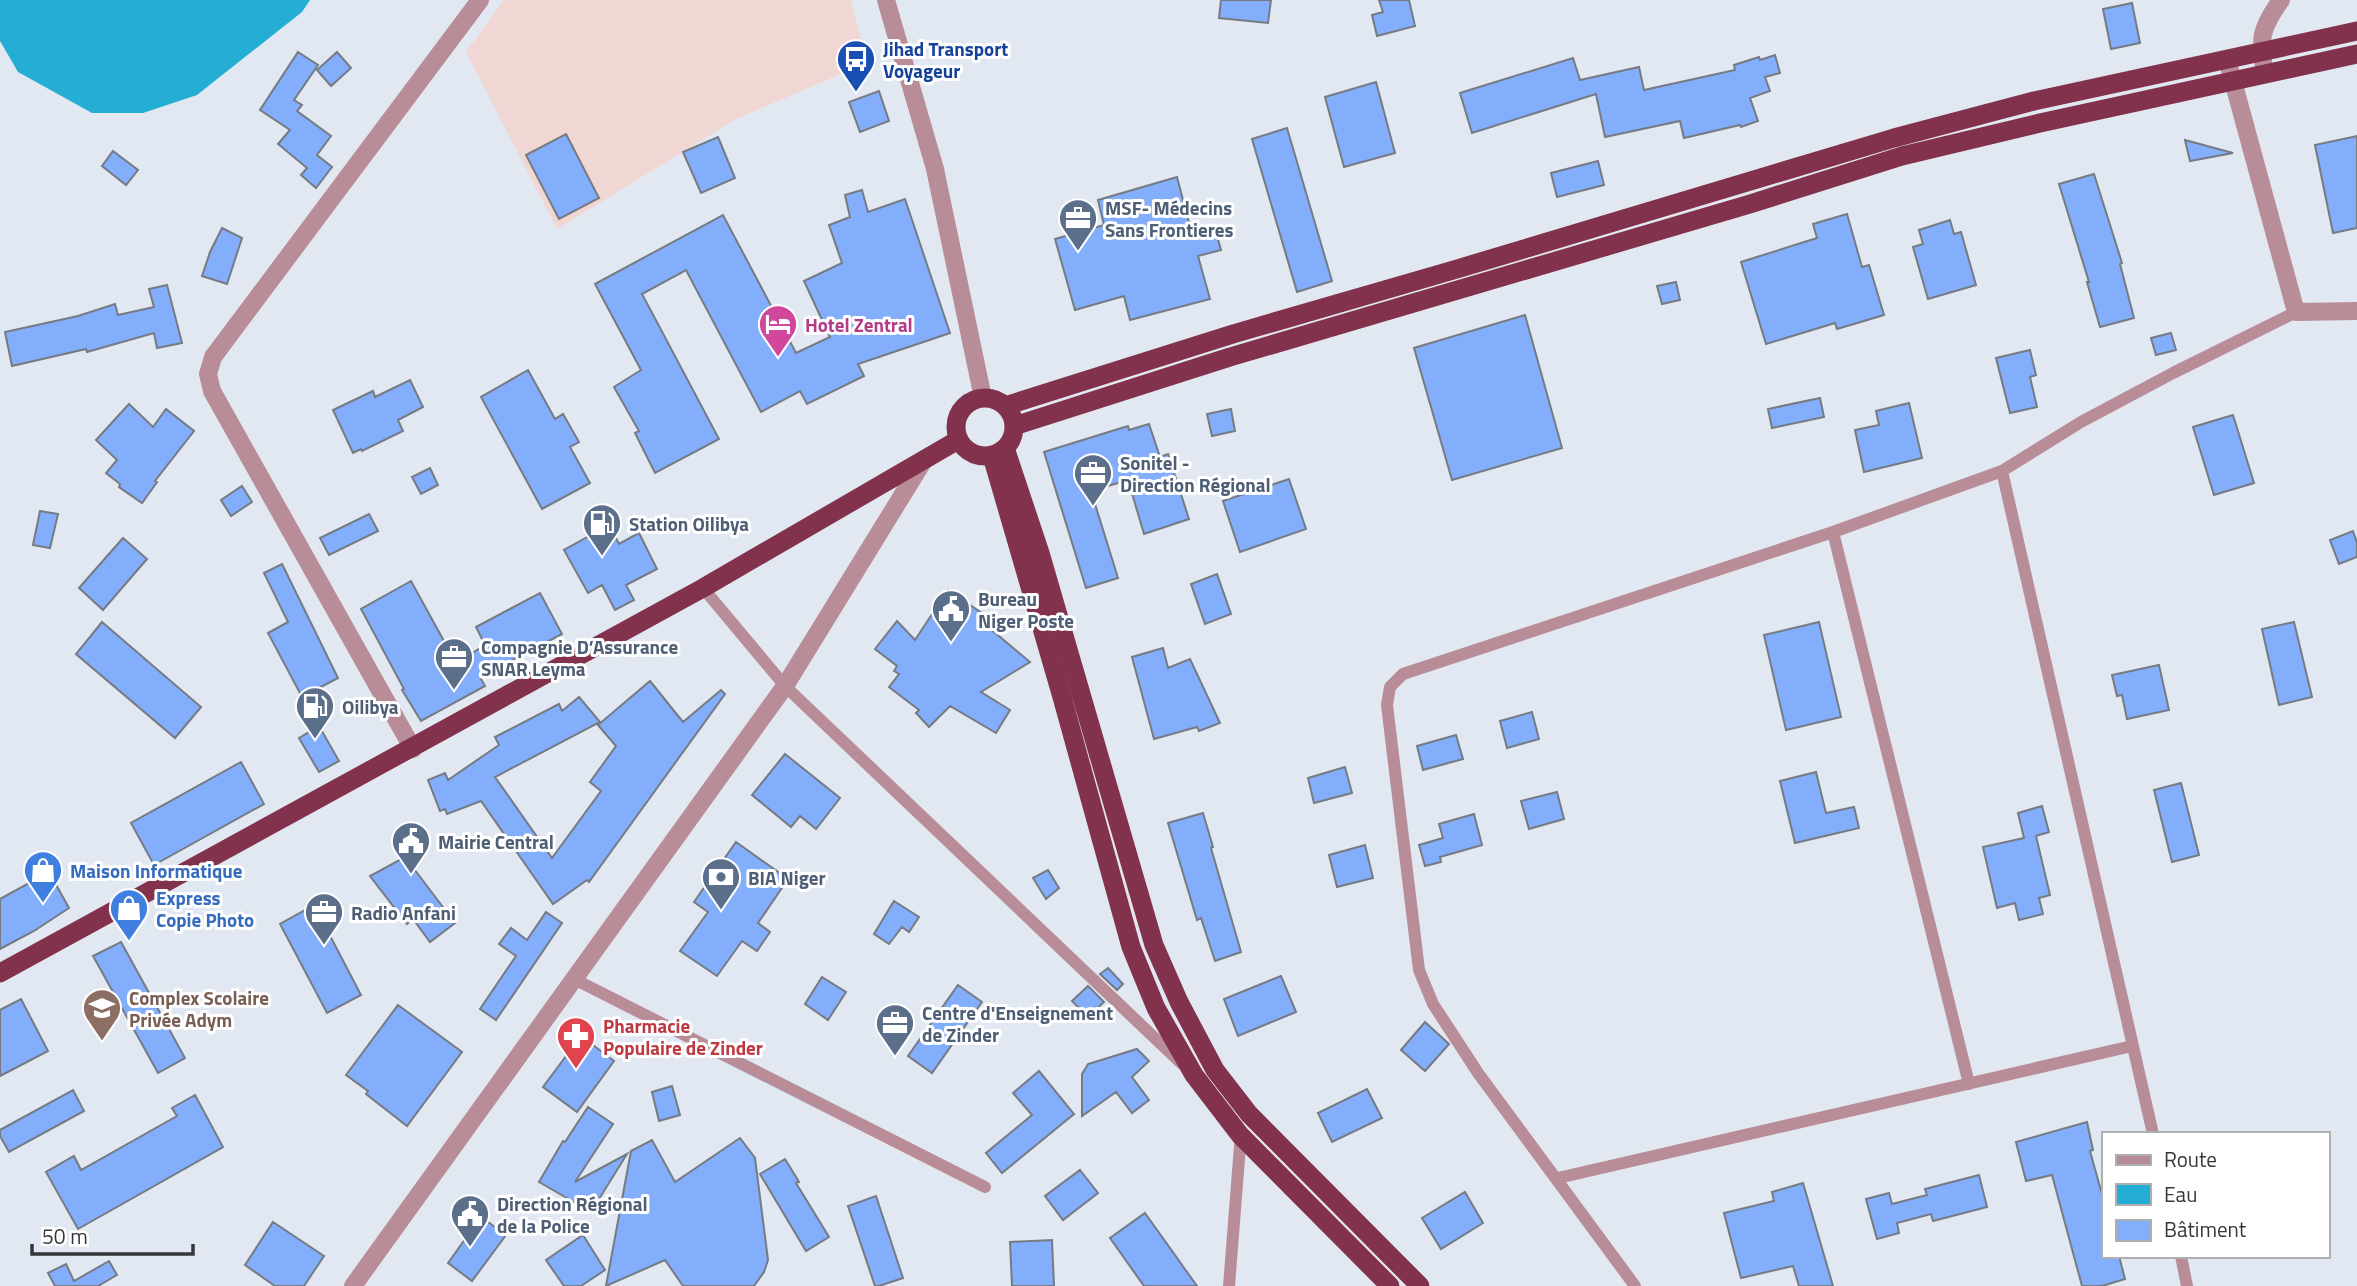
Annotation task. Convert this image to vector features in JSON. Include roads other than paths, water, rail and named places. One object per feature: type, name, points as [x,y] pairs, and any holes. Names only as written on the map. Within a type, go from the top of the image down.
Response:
[{"type":"highway","points":[[1005,406],[1233,334],[1894,138],[2034,101],[2357,31]]},
{"type":"highway","points":[[1014,426],[1230,357],[1750,204],[1902,156],[2357,54]]},
{"type":"highway","points":[[2034,101],[2040,123]]},
{"type":"highway","points":[[1743,184],[1750,204]]},
{"type":"highway","points":[[983,398],[995,400],[1005,406],[1014,426],[1010,441],[998,452],[976,455],[968,452],[958,440],[955,430],[960,412],[966,405],[983,398]]},
{"type":"highway","points":[[0,973],[703,588],[958,440]]},
{"type":"highway","points":[[998,452],[1131,947],[1156,1008],[1194,1075],[1240,1135],[1390,1286]]},
{"type":"highway","points":[[998,452],[1040,553],[1154,945],[1179,1002],[1215,1070],[1249,1114],[1420,1286]]},
{"type":"street","points":[[413,748],[212,391],[208,374],[213,357],[480,0]]},
{"type":"street","points":[[886,0],[936,169],[983,398]]},
{"type":"street","points":[[2265,75],[2261,36],[2266,21],[2281,0]]},
{"type":"street","points":[[2227,59],[2296,312],[2357,311]]},
{"type":"street","points":[[353,1286],[785,686],[925,460]]},
{"type":"lane","points":[[1635,1286],[1454,1038],[1433,1004],[1419,970],[1387,705],[1390,687],[1403,674],[1833,531],[2002,471],[2081,422],[2296,312]]},
{"type":"lane","points":[[2002,471],[2152,1132]]},
{"type":"lane","points":[[1833,531],[1969,1084]]},
{"type":"lane","points":[[703,588],[785,686],[1194,1075]]},
{"type":"lane","points":[[575,979],[985,1187]]},
{"type":"lane","points":[[1558,1178],[2132,1046]]},
{"type":"lane","points":[[1229,1286],[1240,1135],[1249,1114]]},
{"type":"lane","points":[[2180,1258],[2187,1286]]},
{"type":"water","points":[[0,0],[310,0],[302,12],[197,95],[143,113],[92,113],[18,72],[0,41]]},
{"type":"place","name":"Jihad Transport Voyageur","points":[[856,93]]},
{"type":"place","name":"MSF- Médecins Sans Frontieres","points":[[1078,252]]},
{"type":"place","name":"Hotel Zentral","points":[[778,358]]},
{"type":"place","name":"Sonitel - Direction Régional","points":[[1093,507]]},
{"type":"place","name":"Station Oilibya","points":[[602,557]]},
{"type":"place","name":"Bureau Niger Poste","points":[[951,643]]},
{"type":"place","name":"Compagnie D’Assurance SNAR Leyma","points":[[454,691]]},
{"type":"place","name":"Oilibya","points":[[315,740]]},
{"type":"place","name":"Mairie Central","points":[[411,875]]},
{"type":"place","name":"Maison Informatique","points":[[43,904]]},
{"type":"place","name":"BIA Niger","points":[[721,911]]},
{"type":"place","name":"Express Copie Photo","points":[[129,942]]},
{"type":"place","name":"Radio Anfani","points":[[324,946]]},
{"type":"place","name":"Complex Scolaire Privée Adym","points":[[102,1042]]},
{"type":"place","name":"Centre d'Enseignement de Zinder","points":[[895,1057]]},
{"type":"place","name":"Pharmacie Populaire de Zinder","points":[[576,1070]]},
{"type":"place","name":"Direction Régional de la Police","points":[[470,1248]]}]
